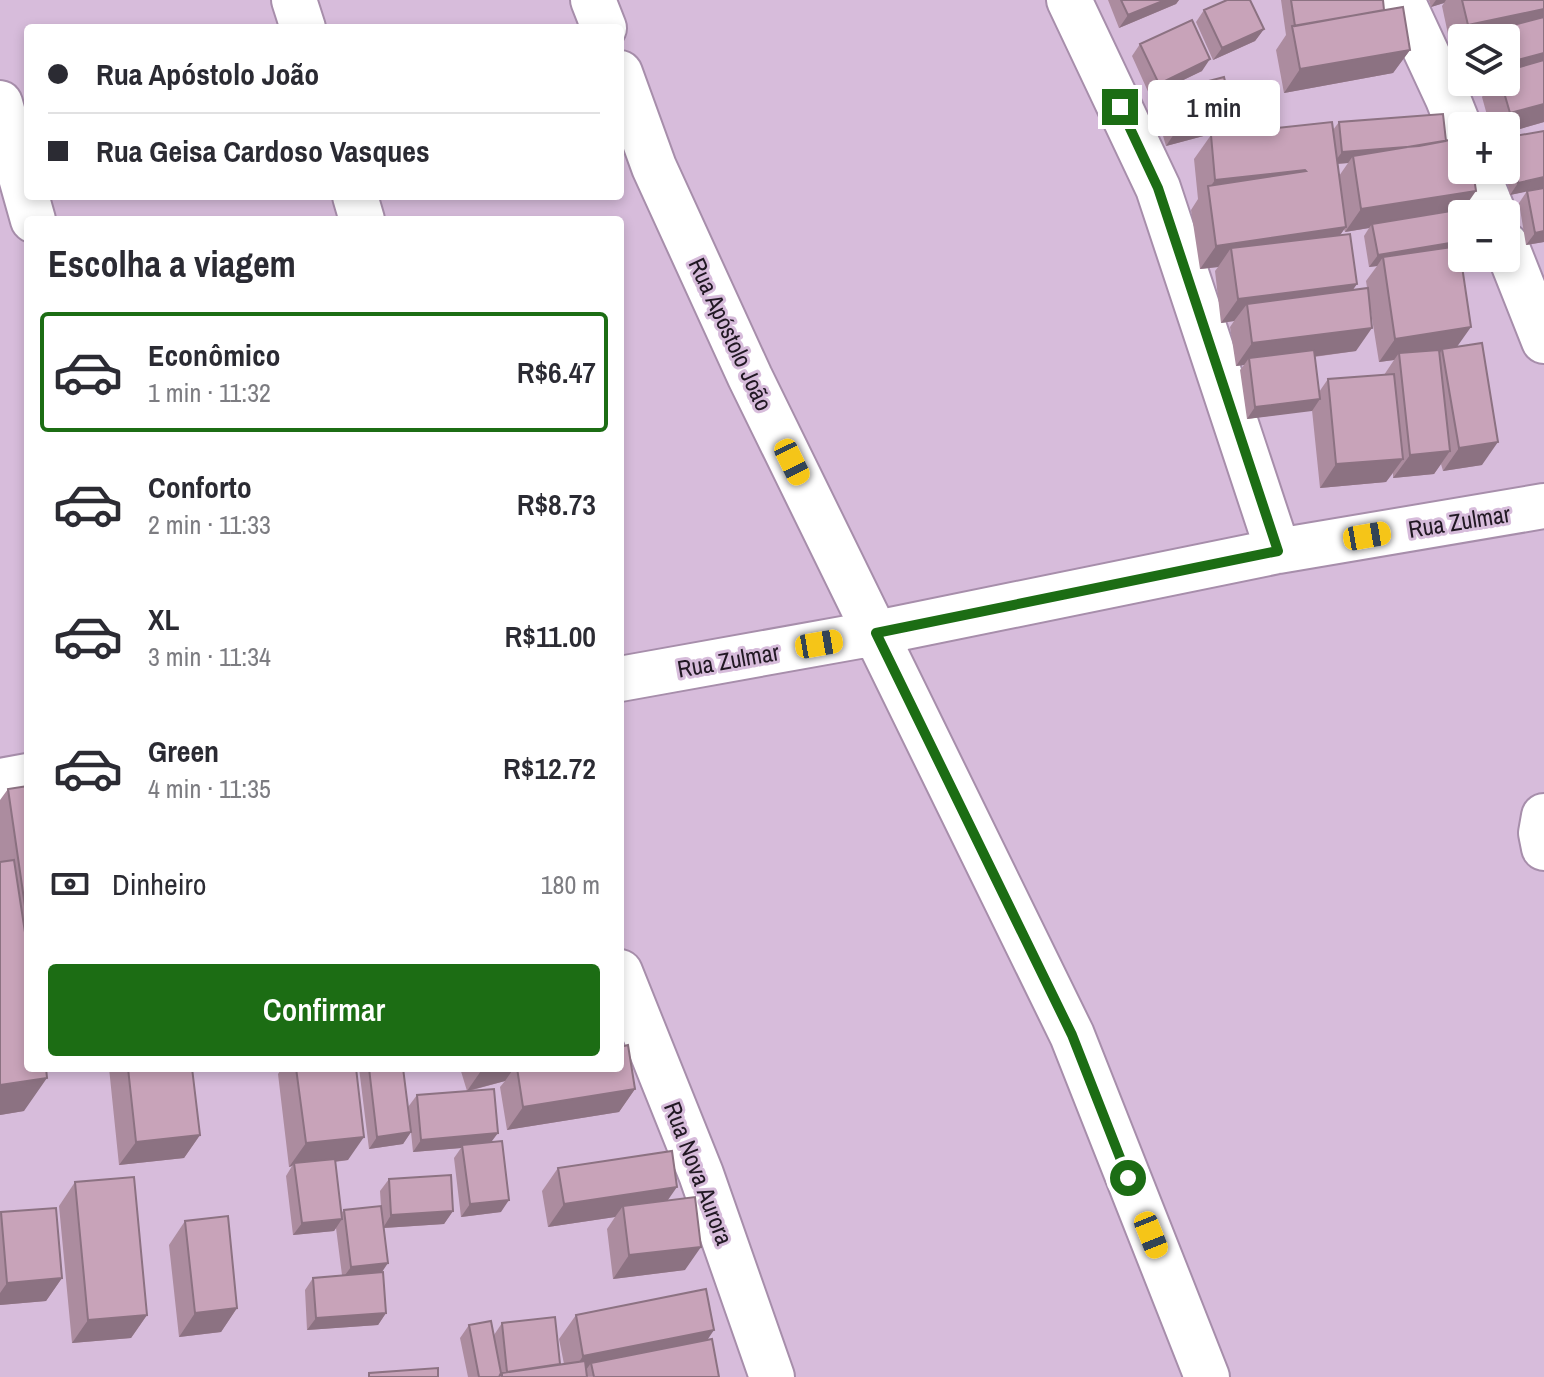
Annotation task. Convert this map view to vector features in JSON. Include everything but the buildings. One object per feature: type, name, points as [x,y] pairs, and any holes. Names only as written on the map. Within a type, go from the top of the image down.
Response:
[{"type":"street","points":[[294,0],[302,24]]},
{"type":"street","points":[[593,0],[602,24]]},
{"type":"street","points":[[1069,0],[1158,188],[1278,551]]},
{"type":"street","points":[[1402,0],[1453,112]]},
{"type":"street","name":"Rua Apóstolo João","points":[[624,84],[654,167],[730,335],[1072,1035],[1207,1377]]},
{"type":"street","points":[[0,103],[24,188]]},
{"type":"street","points":[[1517,272],[1544,341]]},
{"type":"street","name":"Rua Zulmar","points":[[624,678],[876,633],[1278,551],[1544,506]]},
{"type":"street","points":[[0,781],[24,777]]},
{"type":"street","points":[[1544,816],[1541,833],[1544,848]]},
{"type":"street","name":"Rua Nova Aurora","points":[[624,982],[701,1174],[772,1377]]},
{"type":"route","points":[[1120,107],[1158,188],[1278,551],[876,633],[1072,1035],[1128,1178]]}]
